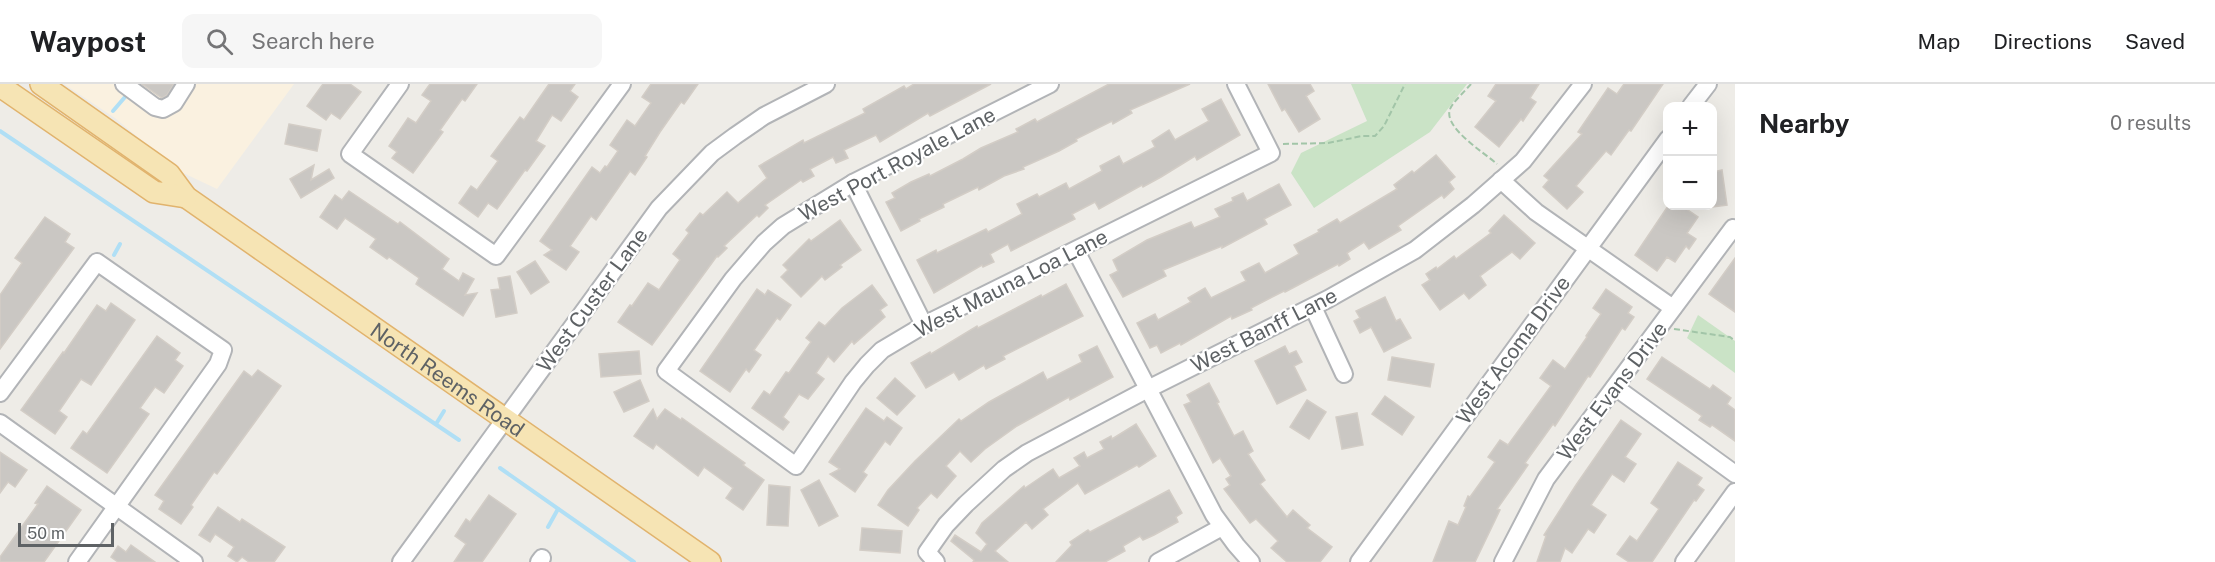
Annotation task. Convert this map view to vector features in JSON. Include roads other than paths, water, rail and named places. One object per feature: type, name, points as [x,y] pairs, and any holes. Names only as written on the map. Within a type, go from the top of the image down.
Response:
[{"type":"main road","name":"North Reems Road","points":[[41,84],[169,174],[186,197],[710,562]]},
{"type":"main road","name":"North Reems Road","points":[[0,86],[154,192],[186,197]]},
{"type":"street","points":[[124,84],[155,107],[163,109],[174,103],[186,84]]},
{"type":"street","points":[[400,84],[350,154],[496,256],[618,86]]},
{"type":"street","name":"West Custer Lane","points":[[401,562],[622,257],[671,195],[712,153],[797,90],[826,84]]},
{"type":"street","name":"West Port Royale Lane","points":[[796,466],[666,371],[715,301],[764,243],[791,221],[853,183],[1050,84]]},
{"type":"street","name":"West Mauna Loa Lane","points":[[796,466],[853,382],[882,350],[924,326],[1076,251],[1269,149],[1236,84]]},
{"type":"street","name":"West Banff Lane","points":[[931,557],[946,525],[1004,469],[1027,453],[1148,389],[1313,307],[1415,250],[1473,205],[1523,161],[1583,84]]},
{"type":"street","points":[[1694,102],[1708,84]]},
{"type":"street","name":"West Acoma Drive","points":[[1359,562],[1663,145]]},
{"type":"street","points":[[1505,177],[1536,212],[1673,308]]},
{"type":"street","points":[[853,183],[924,326]]},
{"type":"street","name":"West Evans Drive","points":[[1503,562],[1546,479],[1734,229]]},
{"type":"street","points":[[1076,251],[1214,515],[1251,562]]},
{"type":"street","points":[[0,393],[97,262],[223,350],[218,364],[77,562]]},
{"type":"street","points":[[1313,307],[1344,374]]},
{"type":"street","points":[[1615,387],[1735,474]]},
{"type":"street","points":[[0,423],[194,562]]},
{"type":"street","points":[[1684,562],[1735,492]]},
{"type":"street","points":[[1158,562],[1222,527]]},
{"type":"waterway","points":[[113,111],[125,97]]},
{"type":"waterway","points":[[0,131],[459,440]]},
{"type":"waterway","points":[[114,255],[120,244]]},
{"type":"waterway","points":[[436,424],[444,411]]},
{"type":"waterway","points":[[500,468],[634,562]]},
{"type":"waterway","points":[[548,527],[558,509]]}]
